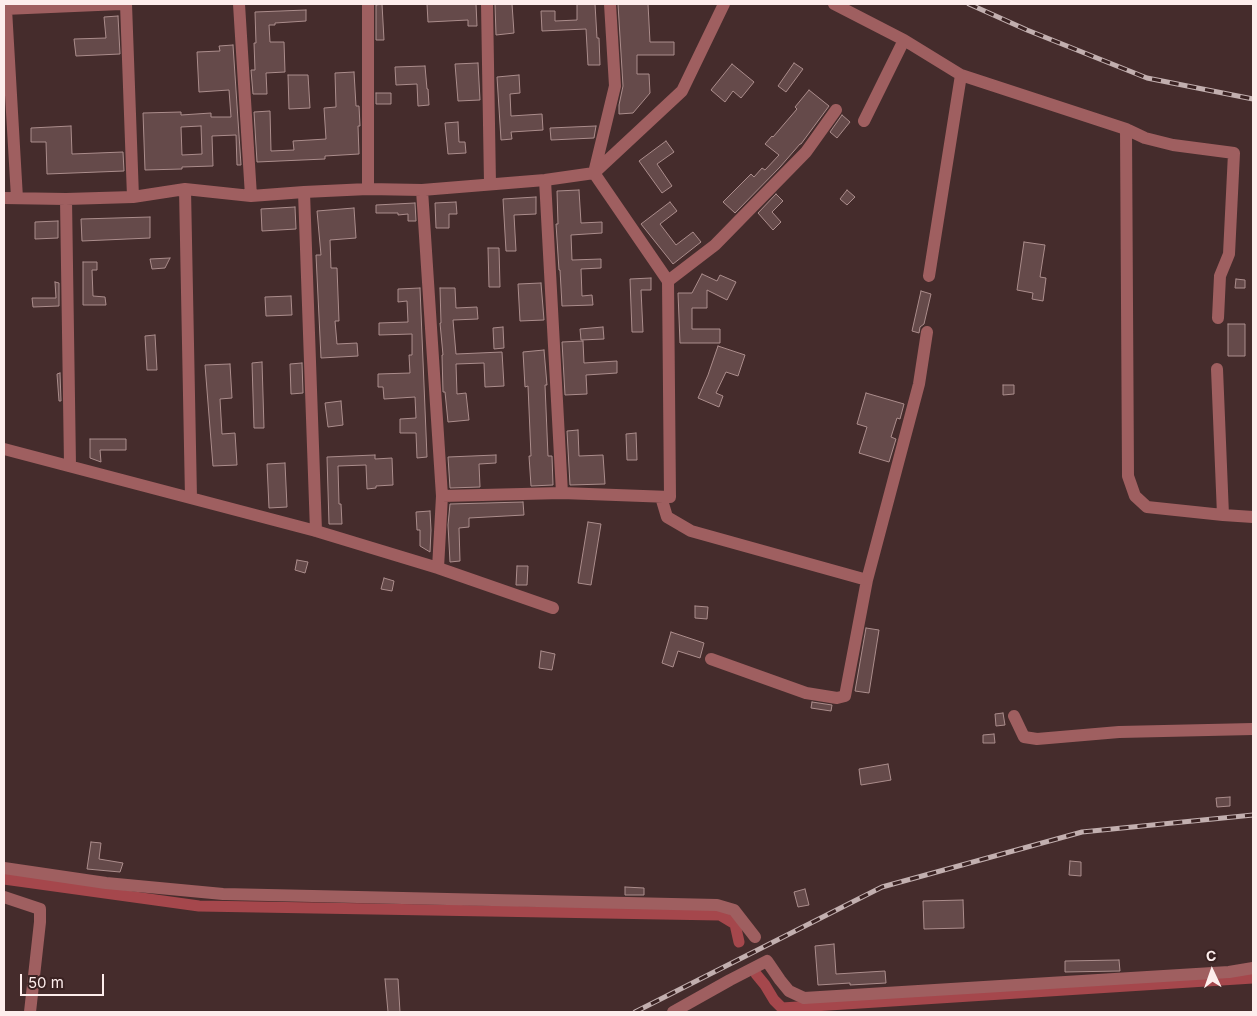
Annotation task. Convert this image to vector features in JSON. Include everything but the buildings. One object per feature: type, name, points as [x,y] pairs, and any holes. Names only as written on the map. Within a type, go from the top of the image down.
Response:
[{"type":"street","points":[[121,4],[5,9],[10,198],[133,197],[185,190],[251,196],[368,189],[422,190],[545,180],[594,173],[682,91],[724,4]]},
{"type":"street","points":[[126,4],[133,197]]},
{"type":"street","points":[[239,4],[251,196]]},
{"type":"street","points":[[368,4],[368,189]]},
{"type":"street","points":[[486,4],[490,184]]},
{"type":"street","points":[[442,496],[562,493],[670,497],[668,281],[594,173],[615,86],[610,4]]},
{"type":"street","points":[[834,4],[904,40],[961,75],[1126,129],[1144,138],[1173,145],[1234,153],[1229,254],[1220,276],[1218,318]]},
{"type":"street","points":[[864,121],[904,40]]},
{"type":"street","points":[[929,276],[961,75]]},
{"type":"street","points":[[668,281],[715,245],[806,152],[836,110]]},
{"type":"street","points":[[1126,129],[1128,476],[1135,496],[1147,507],[1253,516]]},
{"type":"street","points":[[545,180],[562,493]]},
{"type":"street","points":[[185,190],[190,498]]},
{"type":"street","points":[[422,190],[442,496],[438,568]]},
{"type":"street","points":[[304,192],[316,531]]},
{"type":"street","points":[[66,199],[70,465]]},
{"type":"street","points":[[711,659],[806,693],[837,698],[845,696],[867,580],[919,384],[927,332]]},
{"type":"street","points":[[1216,369],[1224,515]]},
{"type":"street","points":[[4,449],[316,531],[438,568],[552,608]]},
{"type":"street","points":[[661,497],[667,517],[691,530],[867,580]]},
{"type":"street","points":[[1014,716],[1024,737],[1037,739],[1120,732],[1253,729]]},
{"type":"street","points":[[4,868],[106,883],[223,894],[717,905],[734,910],[755,937]]},
{"type":"street","points":[[4,897],[40,909],[30,1012]]},
{"type":"street","points":[[673,1012],[767,961],[789,990],[804,998],[1229,972],[1253,968]]},
{"type":"waterway","points":[[4,879],[199,906],[720,915],[735,924],[739,942]]},
{"type":"waterway","points":[[756,974],[782,1008],[1253,978]]},
{"type":"railway","points":[[969,4],[1027,30],[1147,78],[1253,99]]},
{"type":"railway","points":[[635,1012],[882,887],[1082,832],[1253,815]]}]
